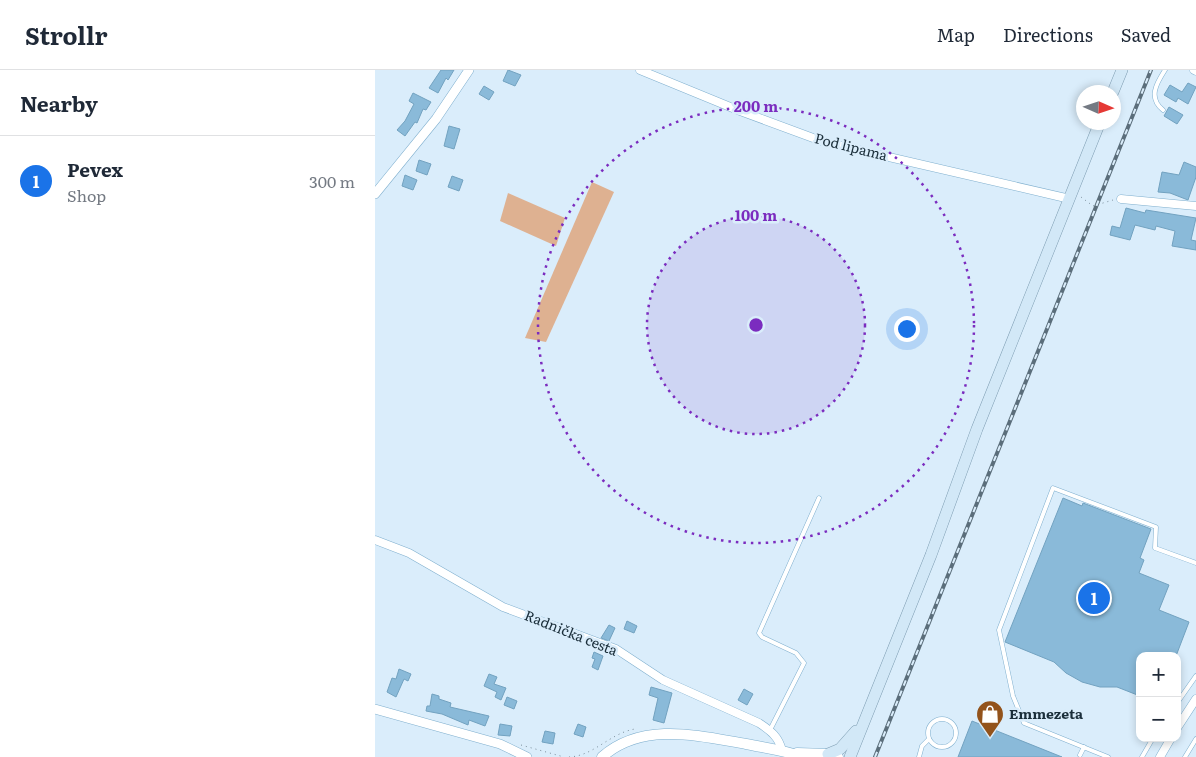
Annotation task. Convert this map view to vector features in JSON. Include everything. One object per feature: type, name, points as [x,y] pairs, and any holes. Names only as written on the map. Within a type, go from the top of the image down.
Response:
[{"type":"main road","points":[[1116,85],[1122,70]]},
{"type":"main road","points":[[850,757],[973,438],[1098,130]]},
{"type":"main road","points":[[602,757],[633,739],[650,734],[697,736],[798,755],[833,755],[845,745],[868,713]]},
{"type":"street","points":[[375,194],[436,119],[469,70]]},
{"type":"street","name":"Pod lipama","points":[[639,70],[739,111],[824,142],[1070,197]]},
{"type":"street","points":[[1121,199],[1196,206]]},
{"type":"street","name":"Radnička cesta","points":[[375,540],[409,553],[503,607],[615,649],[663,680],[770,730]]},
{"type":"street","points":[[1181,722],[1196,699]]},
{"type":"street","points":[[375,709],[500,744],[527,757]]},
{"type":"street","points":[[770,730],[780,742],[782,751]]},
{"type":"street","points":[[1161,757],[1169,742]]},
{"type":"lane","points":[[1163,110],[1155,102],[1154,90],[1165,70]]},
{"type":"lane","points":[[1108,757],[1028,725],[1021,720],[1011,688],[999,630],[1053,488],[1156,527],[1155,548],[1196,563]]},
{"type":"lane","points":[[770,730],[804,663],[797,653],[762,637],[759,633],[819,498]]},
{"type":"lane","points":[[1181,697],[1196,676]]},
{"type":"lane","points":[[935,720],[950,720],[956,728],[955,738],[949,745],[940,747],[929,739],[928,730],[935,720]]},
{"type":"lane","points":[[919,757],[922,746],[929,739]]},
{"type":"lane","points":[[1185,757],[1196,739]]},
{"type":"lane","points":[[1142,757],[1151,742]]},
{"type":"lane","points":[[1080,755],[1084,747]]},
{"type":"path","points":[[1070,197],[1085,199],[1093,206],[1103,201],[1121,199]]},
{"type":"shaded area","points":[[592,182],[614,192],[546,342],[525,338]]},
{"type":"shaded area","points":[[508,193],[565,218],[556,246],[500,221]]},
{"type":"building","points":[[441,70],[454,70],[448,80],[446,78],[438,93],[429,88]]},
{"type":"building","points":[[508,70],[521,75],[515,86],[503,81]]},
{"type":"building","points":[[1188,83],[1196,87],[1188,104],[1178,98],[1176,102],[1164,95],[1170,85],[1182,92]]},
{"type":"building","points":[[484,86],[494,92],[489,100],[479,94]]},
{"type":"building","points":[[413,93],[431,102],[426,110],[423,109],[417,123],[415,122],[405,136],[397,130],[405,121],[414,104],[409,101]]},
{"type":"building","points":[[1169,107],[1183,115],[1177,124],[1164,116]]},
{"type":"building","points":[[449,126],[460,129],[454,149],[444,146]]},
{"type":"building","points":[[419,160],[431,164],[427,175],[416,171]]},
{"type":"building","points":[[1184,162],[1196,167],[1196,177],[1188,200],[1170,193],[1158,192],[1162,172],[1179,175]]},
{"type":"building","points":[[405,175],[417,180],[413,190],[402,186]]},
{"type":"building","points":[[452,176],[463,180],[459,191],[448,187]]},
{"type":"building","points":[[1126,208],[1145,213],[1146,210],[1196,218],[1191,240],[1196,241],[1196,250],[1172,246],[1175,231],[1156,226],[1155,230],[1135,225],[1130,240],[1110,235],[1112,226],[1120,228]]},
{"type":"building","points":[[1063,498],[1082,506],[1083,503],[1151,529],[1140,558],[1144,560],[1139,573],[1169,585],[1159,610],[1189,622],[1178,652],[1136,652],[1136,694],[1117,687],[1100,687],[1082,682],[1066,673],[1054,662],[1005,642]]},
{"type":"building","points":[[627,621],[637,626],[634,633],[624,629]]},
{"type":"building","points":[[609,625],[615,628],[609,641],[601,638]]},
{"type":"building","points":[[594,652],[603,656],[598,670],[592,667],[595,659],[592,658]]},
{"type":"building","points":[[399,669],[411,674],[408,681],[404,679],[396,697],[387,692],[392,678],[396,679]]},
{"type":"building","points":[[489,674],[497,677],[494,684],[506,688],[501,700],[495,697],[497,692],[484,686]]},
{"type":"building","points":[[651,687],[672,693],[664,723],[653,720],[658,698],[649,695]]},
{"type":"building","points":[[744,689],[753,694],[747,705],[738,700]]},
{"type":"building","points":[[432,694],[439,696],[439,699],[451,703],[450,707],[489,716],[485,726],[469,720],[468,725],[442,714],[426,711],[427,706],[430,706]]},
{"type":"building","points":[[507,697],[517,701],[514,709],[504,705]]},
{"type":"building","name":"Emmezeta","points":[[972,721],[1062,757],[958,757]]},
{"type":"building","points":[[500,724],[512,726],[510,736],[498,735]]},
{"type":"building","points":[[578,724],[586,727],[583,737],[574,734]]},
{"type":"building","points":[[545,731],[555,733],[553,744],[542,742]]},
{"type":"railway","points":[[875,757],[1151,70]]},
{"type":"place","name":"Pevex","points":[[1094,598]]},
{"type":"place","name":"Emmezeta","points":[[990,738]]}]
